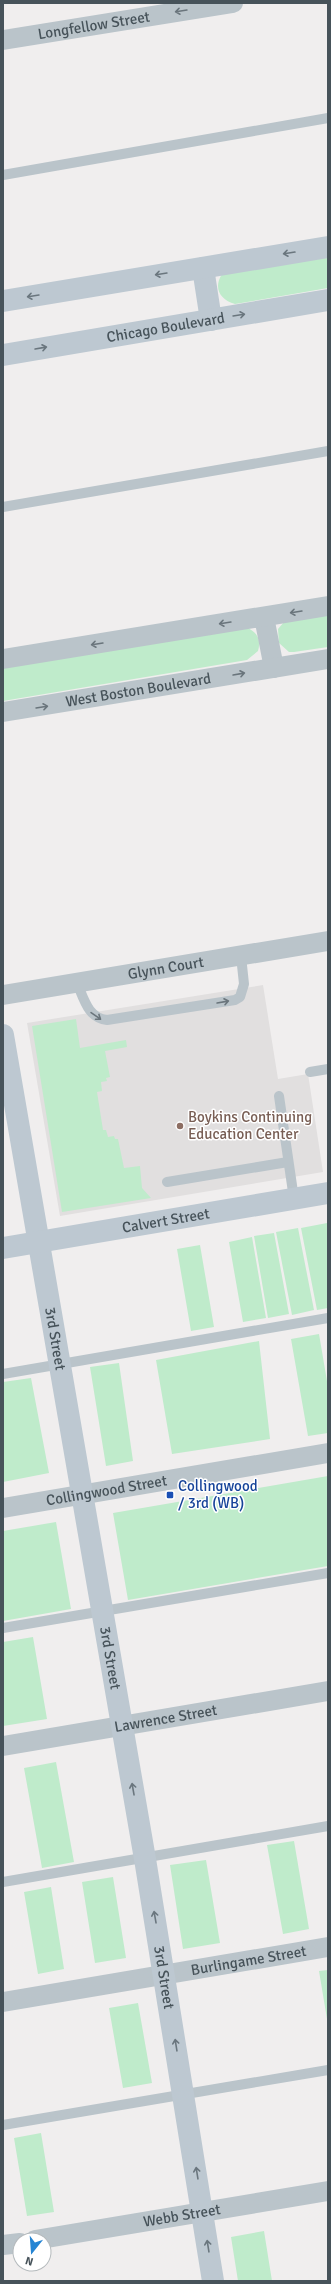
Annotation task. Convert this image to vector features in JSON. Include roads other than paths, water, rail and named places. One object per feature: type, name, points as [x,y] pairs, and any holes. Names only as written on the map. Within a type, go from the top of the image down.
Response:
[{"type":"street","name":"Longfellow Street","points":[[3,40],[233,3]]},
{"type":"street","points":[[3,301],[328,247]]},
{"type":"street","points":[[203,268],[211,320]]},
{"type":"street","name":"Chicago Boulevard","points":[[3,355],[328,300]]},
{"type":"street","points":[[3,659],[328,606]]},
{"type":"street","points":[[264,617],[274,668]]},
{"type":"street","name":"West Boston Boulevard","points":[[3,712],[328,659]]},
{"type":"street","name":"Glynn Court","points":[[3,995],[328,941]]},
{"type":"street","name":"3rd Street","points":[[3,1035],[14,1119],[61,1364],[145,1858],[213,2281]]},
{"type":"street","name":"Calvert Street","points":[[3,1248],[328,1193]]},
{"type":"street","name":"Collingwood Street","points":[[3,1508],[328,1453]]},
{"type":"street","name":"Lawrence Street","points":[[3,1746],[328,1691]]},
{"type":"street","name":"Burlingame Street","points":[[3,2002],[328,1948]]},
{"type":"street","name":"Webb Street","points":[[52,2237],[328,2191]]},
{"type":"lane","points":[[3,175],[328,118]]},
{"type":"lane","points":[[3,507],[328,452]]},
{"type":"lane","points":[[77,983],[88,1009],[100,1020],[187,1008],[235,1000],[240,997],[244,984],[241,956]]},
{"type":"lane","points":[[310,1072],[328,1069]]},
{"type":"lane","points":[[279,1096],[294,1199]]},
{"type":"lane","points":[[167,1182],[288,1162]]},
{"type":"lane","points":[[3,1374],[328,1318]]},
{"type":"lane","points":[[3,1628],[328,1573]]},
{"type":"lane","points":[[3,1882],[328,1826]]},
{"type":"lane","points":[[3,2125],[328,2070]]},
{"type":"place","name":"Boykins Continuing Education Center","points":[[180,1126]]},
{"type":"place","name":"Collingwood / 3rd (WB)","points":[[170,1495]]}]
